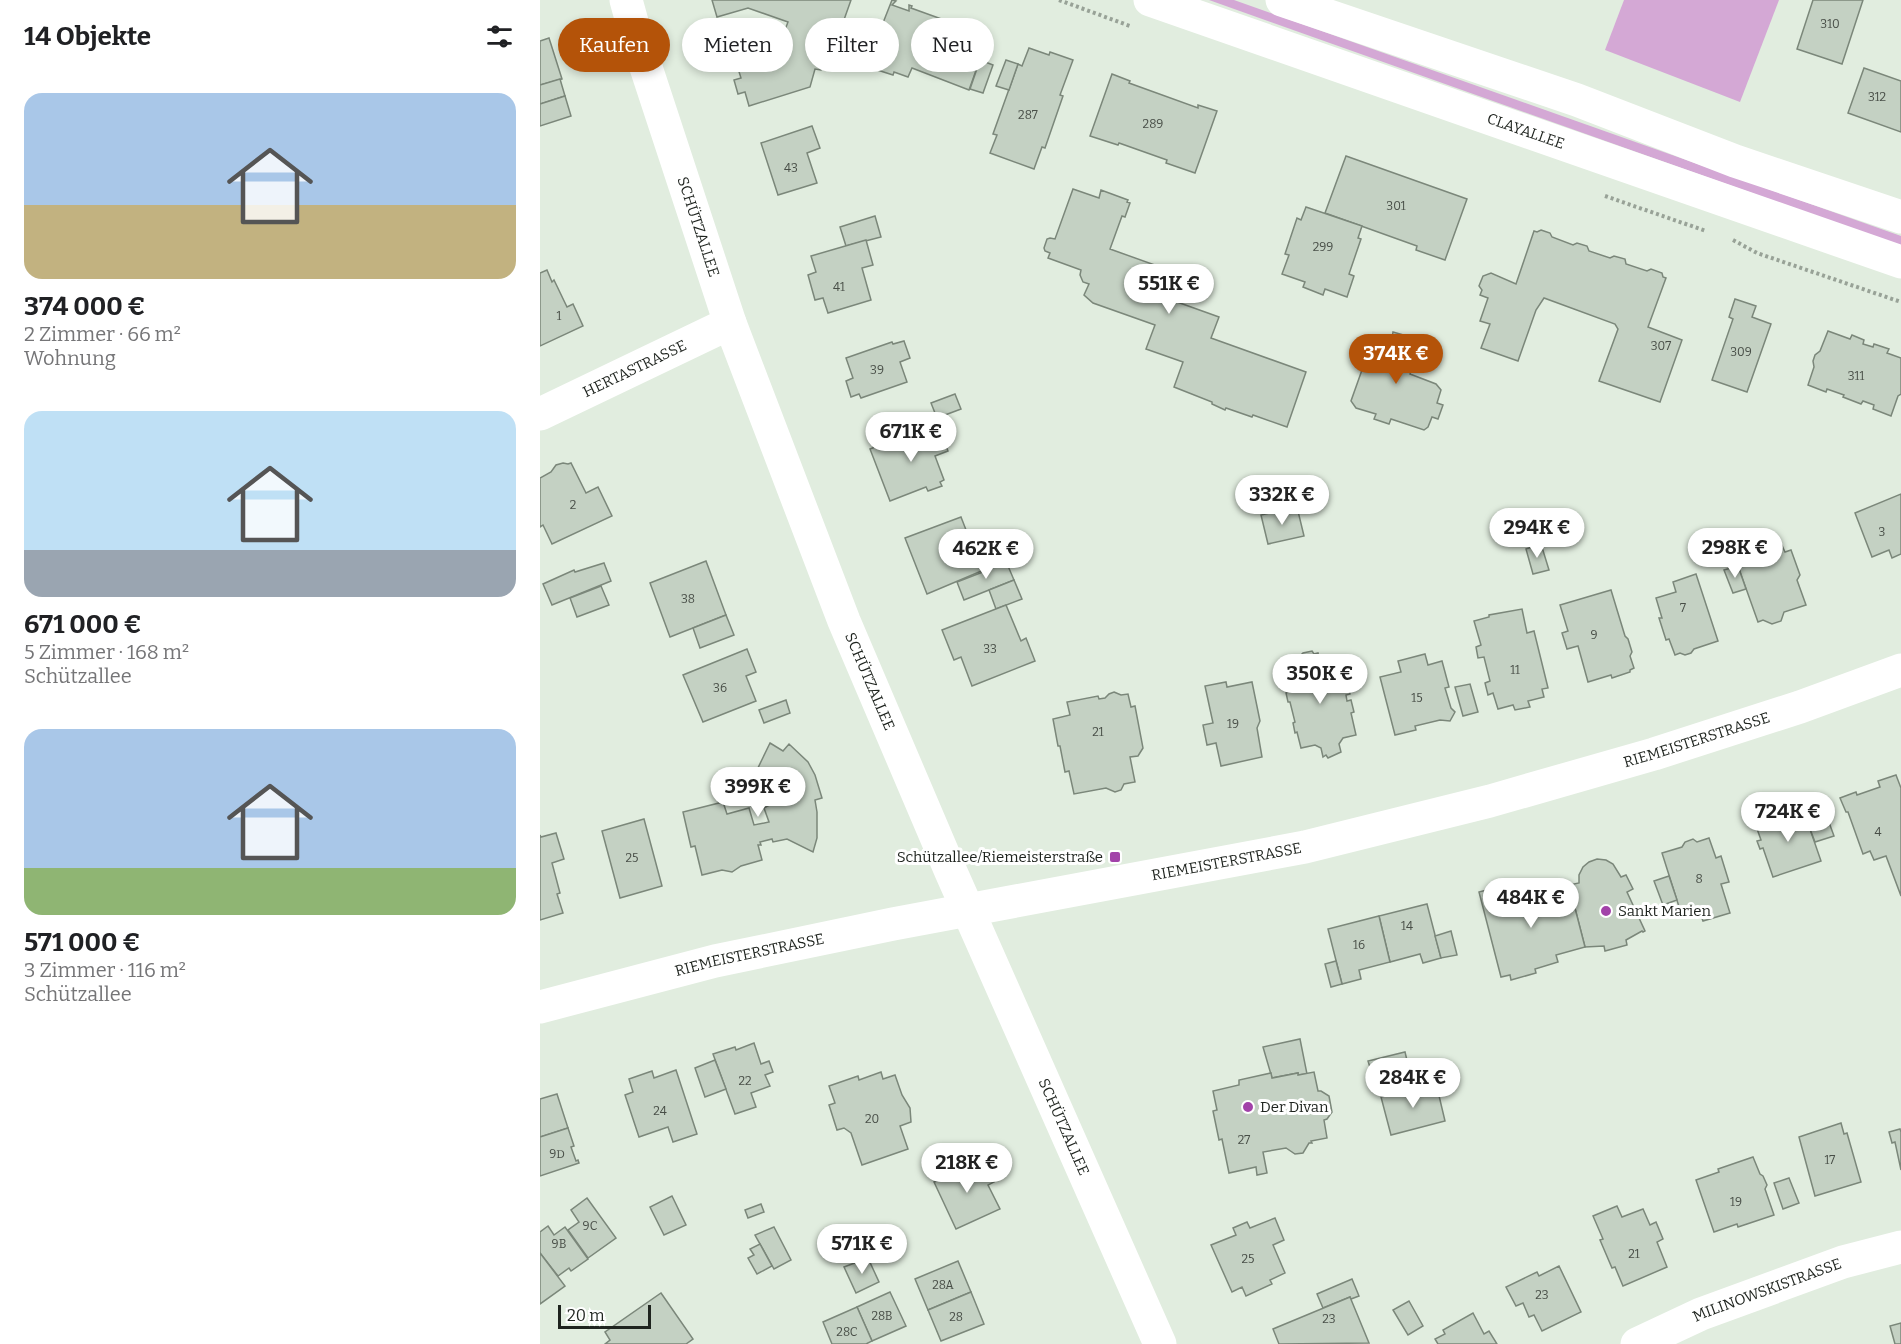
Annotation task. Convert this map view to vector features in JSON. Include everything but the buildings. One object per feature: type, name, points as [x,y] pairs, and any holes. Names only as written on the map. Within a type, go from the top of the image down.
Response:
[{"type":"street","name":"SCHÜTZALLEE","points":[[626,0],[730,323],[844,621],[968,910],[1160,1344]]},
{"type":"street","name":"CLAYALLEE","points":[[1150,0],[1901,262]]},
{"type":"street","points":[[1282,0],[1577,100],[1735,161],[1901,217]]},
{"type":"street","name":"HERTASTRASSE","points":[[540,414],[730,323]]},
{"type":"street","name":"RIEMEISTERSTRASSE","points":[[540,1007],[715,961],[893,924],[1305,847],[1490,801],[1677,747],[1800,707],[1901,670]]},
{"type":"street","name":"MILINOWSKISTRASSE","points":[[1637,1344],[1701,1314],[1844,1262],[1901,1247]]},
{"type":"path","points":[[1757,253],[1901,302]]},
{"type":"shaded area","points":[[1209,0],[1234,0],[1901,236],[1901,246]]},
{"type":"shaded area","points":[[1624,0],[1779,0],[1740,102],[1605,50]]},
{"type":"place","name":"Schützallee/Riemeisterstraße","points":[[1115,857]]},
{"type":"place","name":"Sankt Marien","points":[[1606,911]]},
{"type":"place","name":"Der Divan","points":[[1248,1107]]}]
